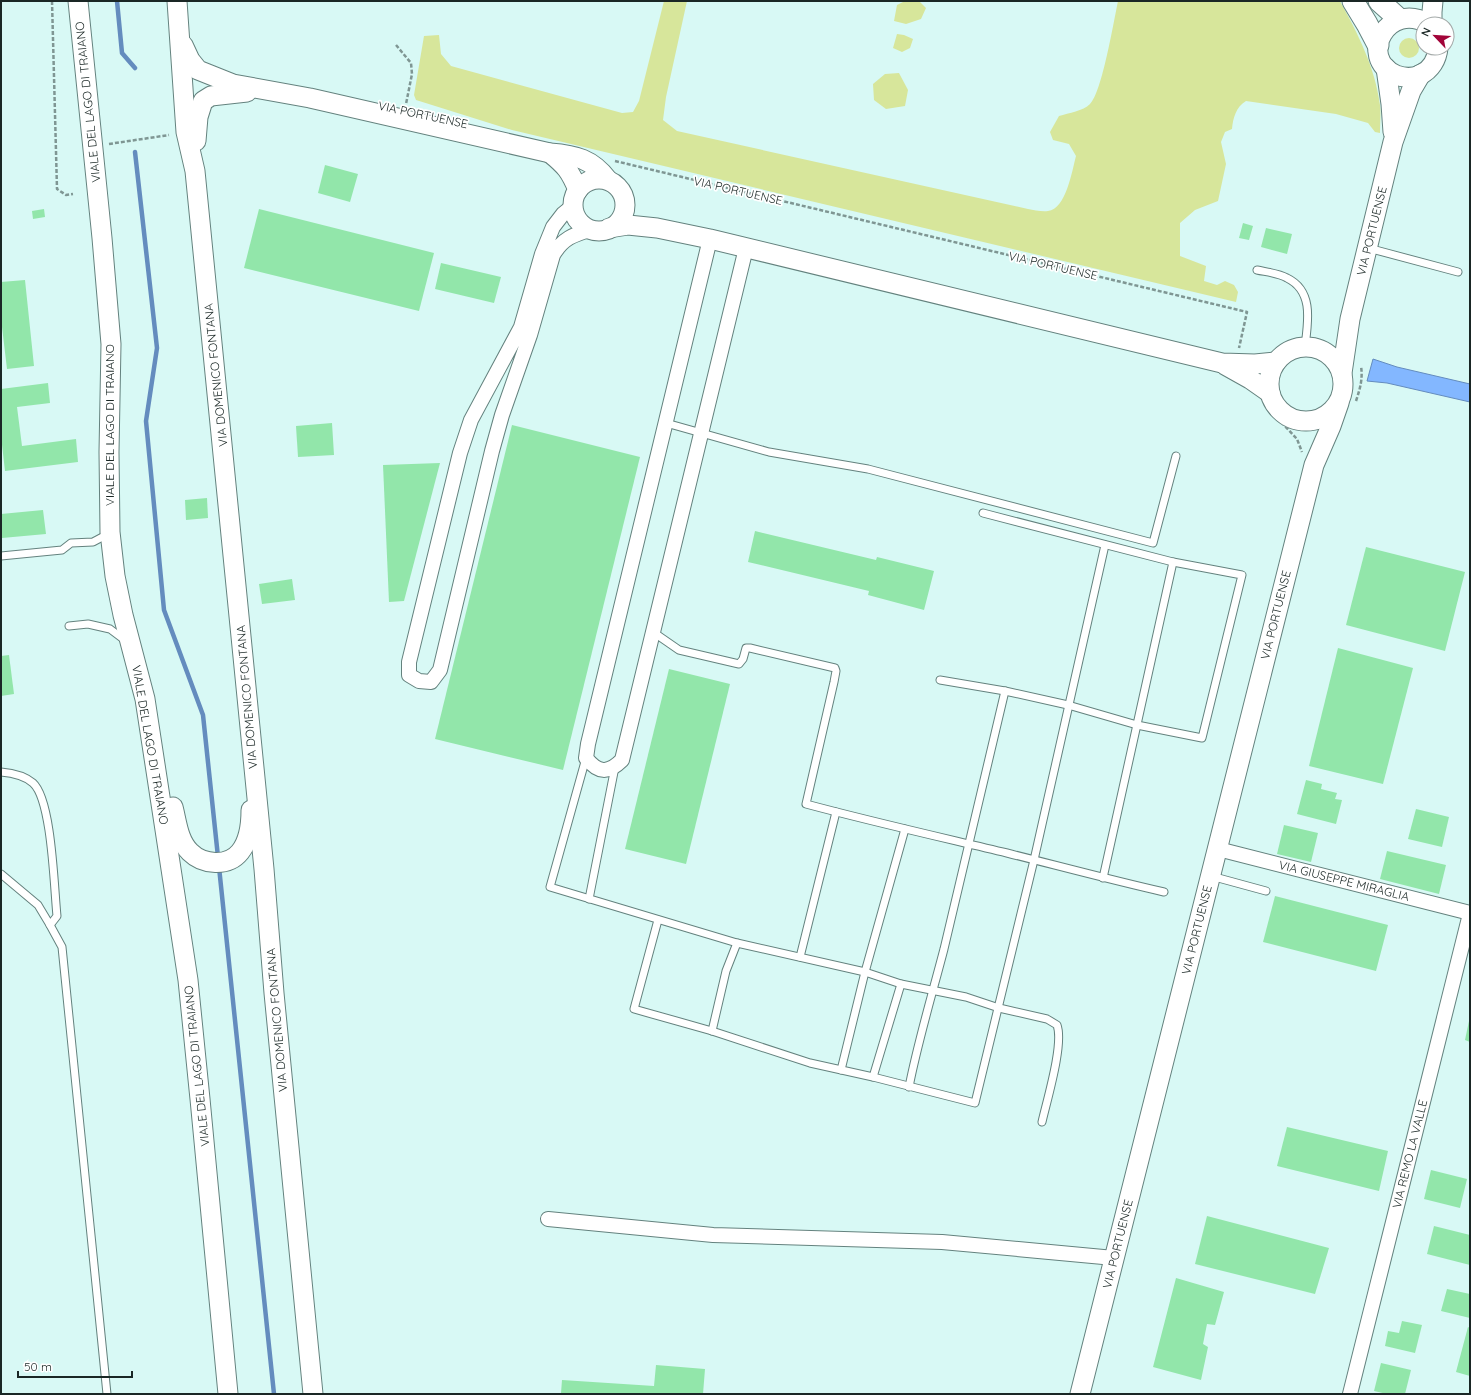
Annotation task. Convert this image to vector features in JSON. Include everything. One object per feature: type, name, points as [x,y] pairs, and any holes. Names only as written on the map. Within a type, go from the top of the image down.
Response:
[{"type":"main road","points":[[1353,1],[1378,46]]},
{"type":"main road","points":[[1378,1],[1402,17]]},
{"type":"street","name":"VIALE DEL LAGO DI TRAIANO","points":[[78,1],[111,344],[109,452],[110,532],[115,576],[123,616],[145,699],[188,980],[228,1394]]},
{"type":"street","name":"VIA DOMENICO FONTANA","points":[[177,1],[181,36],[186,132],[195,171],[228,497],[313,1394]]},
{"type":"street","points":[[1378,46],[1383,30],[1387,25],[1402,17],[1418,1]]},
{"type":"street","points":[[1432,16],[1433,1]]},
{"type":"street","points":[[1402,17],[1415,18]]},
{"type":"street","name":"VIA PORTUENSE","points":[[181,36],[190,60],[198,70],[233,84],[310,98],[550,153],[573,156],[590,162],[600,170],[608,180]]},
{"type":"street","name":"VIA PORTUENSE","points":[[1378,46],[1379,56],[1386,68],[1394,142]]},
{"type":"street","name":"VIA PORTUENSE","points":[[1342,373],[1350,319],[1394,142],[1412,91],[1421,74],[1430,68],[1436,60],[1437,56]]},
{"type":"street","points":[[1386,68],[1399,76],[1414,77],[1421,74]]},
{"type":"street","name":"VIA PORTUENSE","points":[[195,171],[198,117],[203,101],[210,96],[223,94],[268,91]]},
{"type":"street","name":"VIA PORTUENSE","points":[[550,153],[571,173],[576,197]]},
{"type":"street","points":[[595,179],[608,180],[616,185],[621,191],[625,208],[622,216],[617,224],[574,235],[559,244],[553,255],[530,335],[502,415],[492,451],[440,670],[431,682],[420,681],[409,675],[408,662],[460,453],[471,420],[521,327],[542,254],[553,228],[588,181],[595,179]]},
{"type":"street","points":[[576,197],[575,213],[578,220],[584,226],[600,229],[628,225],[657,228],[710,239],[1222,363],[1255,364],[1276,362]]},
{"type":"street","points":[[625,208],[657,228]]},
{"type":"street","points":[[710,239],[590,736],[586,758],[593,767],[604,771],[615,767],[622,760],[746,248]]},
{"type":"street","name":"VIA PORTUENSE","points":[[1312,348],[1328,345],[1350,319]]},
{"type":"street","points":[[1222,363],[1250,378],[1268,399],[1291,419],[1302,421],[1313,421],[1323,417],[1332,411],[1339,403],[1343,388],[1342,373],[1337,363],[1329,355],[1312,348],[1291,350],[1283,355],[1271,370],[1268,399]]},
{"type":"street","name":"VIA PORTUENSE","points":[[1308,460],[1331,426],[1339,403]]},
{"type":"street","name":"VIA PORTUENSE","points":[[1080,1394],[1218,849],[1313,439],[1309,429],[1302,421]]},
{"type":"street","points":[[145,699],[164,761],[180,836],[190,853],[204,862],[214,863],[232,858],[240,852],[247,838],[251,821],[251,745]]},
{"type":"street","name":"VIA GIUSEPPE MIRAGLIA","points":[[1218,849],[1470,914]]},
{"type":"street","name":"VIA REMO LA VALLE","points":[[1350,1394],[1470,914]]},
{"type":"street","points":[[548,1219],[713,1235],[942,1242],[1114,1258]]},
{"type":"lane","points":[[1368,248],[1458,272]]},
{"type":"lane","points":[[1257,270],[1287,278],[1299,287],[1307,303],[1312,348]]},
{"type":"lane","points":[[666,423],[769,452],[868,469],[1153,543],[1176,456]]},
{"type":"lane","points":[[940,680],[1005,691],[1068,705],[1137,725],[1202,738],[1242,575],[1173,562],[983,514]]},
{"type":"lane","points":[[1,556],[62,550],[71,543],[93,542],[110,532]]},
{"type":"lane","points":[[658,920],[634,1009],[712,1031],[810,1063],[873,1077],[975,1103],[1034,860],[1105,545]]},
{"type":"lane","points":[[1103,878],[1173,562]]},
{"type":"lane","points":[[69,626],[88,624],[110,629],[132,646]]},
{"type":"lane","points":[[653,632],[679,650],[739,664],[743,659],[746,648],[835,668],[836,671],[834,682],[806,804],[905,830],[969,844],[1164,892]]},
{"type":"lane","points":[[910,1087],[913,1065],[933,991],[1005,691]]},
{"type":"lane","points":[[586,758],[550,887],[737,943],[800,956],[865,972],[901,984],[966,997],[999,1008],[1047,1019],[1057,1025],[1060,1032],[1042,1122]]},
{"type":"lane","points":[[589,898],[615,767]]},
{"type":"lane","points":[[1,772],[21,776],[33,783],[42,796],[48,820],[57,916],[50,925]]},
{"type":"lane","points":[[800,956],[836,812]]},
{"type":"lane","points":[[840,1070],[865,972],[905,830]]},
{"type":"lane","points":[[1,874],[38,905],[62,948],[106,1394]]},
{"type":"lane","points":[[1211,876],[1266,890]]},
{"type":"lane","points":[[712,1031],[726,970],[737,943]]},
{"type":"lane","points":[[873,1077],[901,984]]},
{"type":"path","points":[[52,1],[57,189],[66,195],[73,194]]},
{"type":"path","points":[[396,45],[411,63],[412,74],[402,120]]},
{"type":"path","points":[[102,145],[186,132]]},
{"type":"path","name":"VIA PORTUENSE","points":[[614,161],[1247,312],[1238,353]]},
{"type":"path","points":[[1268,399],[1297,439],[1308,460]]},
{"type":"green space","points":[[664,1],[687,1],[666,97],[663,120],[677,131],[1028,209],[1048,211],[1054,209],[1064,197],[1076,156],[1069,144],[1053,140],[1050,132],[1059,116],[1076,112],[1084,108],[1090,104],[1094,97],[1103,72],[1118,1],[1340,1],[1365,51],[1374,77],[1380,105],[1380,133],[1375,132],[1368,123],[1336,114],[1246,101],[1240,106],[1234,117],[1232,129],[1225,132],[1221,142],[1226,164],[1218,201],[1195,210],[1180,223],[1180,256],[1206,266],[1204,281],[1217,285],[1225,281],[1234,285],[1238,292],[1236,302],[512,130],[416,100],[414,95],[424,36],[439,35],[441,54],[451,66],[622,113],[633,112],[639,101]]},
{"type":"green space","points":[[905,1],[919,1],[926,8],[921,19],[906,24],[894,21],[897,5]]},
{"type":"green space","points":[[897,34],[913,39],[910,48],[902,52],[893,48]]},
{"type":"green space","points":[[1405,39],[1415,40],[1415,56],[1409,58],[1405,57],[1400,52],[1400,44]]},
{"type":"green space","points":[[899,73],[908,90],[905,106],[886,109],[874,100],[873,84],[885,74]]},
{"type":"water","points":[[1373,359],[1397,367],[1470,384],[1470,402],[1387,383],[1367,381]]},
{"type":"building","points":[[325,165],[358,174],[350,202],[318,193]]},
{"type":"building","points":[[44,209],[45,217],[33,219],[32,211]]},
{"type":"building","points":[[259,209],[434,253],[419,311],[244,268]]},
{"type":"building","points":[[1243,223],[1253,226],[1249,240],[1239,238]]},
{"type":"building","points":[[1266,228],[1292,234],[1287,254],[1261,247]]},
{"type":"building","points":[[441,263],[501,277],[494,303],[435,289]]},
{"type":"building","points":[[25,280],[34,366],[7,369],[2,327],[1,328],[1,282]]},
{"type":"building","points":[[48,383],[50,403],[17,407],[22,446],[76,439],[78,462],[5,471],[1,436],[1,389]]},
{"type":"building","points":[[332,423],[334,455],[298,457],[296,426]]},
{"type":"building","points":[[512,425],[640,457],[563,770],[435,739]]},
{"type":"building","points":[[440,463],[404,601],[389,602],[383,465]]},
{"type":"building","points":[[207,498],[208,518],[186,520],[185,500]]},
{"type":"building","points":[[43,510],[46,534],[2,538],[1,514]]},
{"type":"building","points":[[755,531],[876,560],[877,557],[934,571],[924,610],[868,595],[869,591],[748,562]]},
{"type":"building","points":[[1366,547],[1465,572],[1445,651],[1346,625]]},
{"type":"building","points":[[292,579],[295,600],[262,604],[259,584]]},
{"type":"building","points":[[1338,648],[1413,668],[1383,784],[1309,766]]},
{"type":"building","points":[[9,655],[14,694],[1,696],[1,656]]},
{"type":"building","points":[[669,669],[730,684],[686,864],[625,849]]},
{"type":"building","points":[[1306,780],[1322,784],[1321,789],[1337,793],[1335,799],[1342,800],[1336,824],[1297,814]]},
{"type":"building","points":[[1416,809],[1449,817],[1442,847],[1408,839]]},
{"type":"building","points":[[1284,825],[1318,833],[1311,862],[1277,854]]},
{"type":"building","points":[[1387,851],[1446,865],[1439,894],[1380,879]]},
{"type":"building","points":[[1275,896],[1388,925],[1376,971],[1263,942]]},
{"type":"building","points":[[1470,1021],[1470,1042],[1465,1040]]},
{"type":"building","points":[[1287,1127],[1388,1151],[1379,1191],[1277,1166]]},
{"type":"building","points":[[1431,1170],[1467,1179],[1460,1208],[1424,1199]]},
{"type":"building","points":[[1207,1216],[1329,1248],[1315,1294],[1195,1264]]},
{"type":"building","points":[[1434,1226],[1470,1235],[1470,1265],[1427,1254]]},
{"type":"building","points":[[1176,1278],[1224,1292],[1215,1325],[1207,1324],[1203,1344],[1208,1347],[1201,1380],[1153,1367]]},
{"type":"building","points":[[1447,1289],[1470,1294],[1470,1318],[1441,1311]]},
{"type":"building","points":[[1402,1321],[1422,1325],[1415,1353],[1385,1346],[1388,1331],[1399,1333]]},
{"type":"building","points":[[1468,1327],[1470,1328],[1470,1376],[1456,1372]]},
{"type":"building","points":[[1381,1363],[1411,1370],[1405,1394],[1387,1394],[1374,1391]]},
{"type":"building","points":[[656,1365],[705,1369],[703,1394],[561,1393],[562,1380],[654,1386]]},
{"type":"waterway","points":[[117,1],[122,53],[135,68]]},
{"type":"waterway","points":[[135,152],[157,348],[146,421],[164,610],[203,715],[218,857]]},
{"type":"waterway","points":[[219,867],[274,1394]]}]
